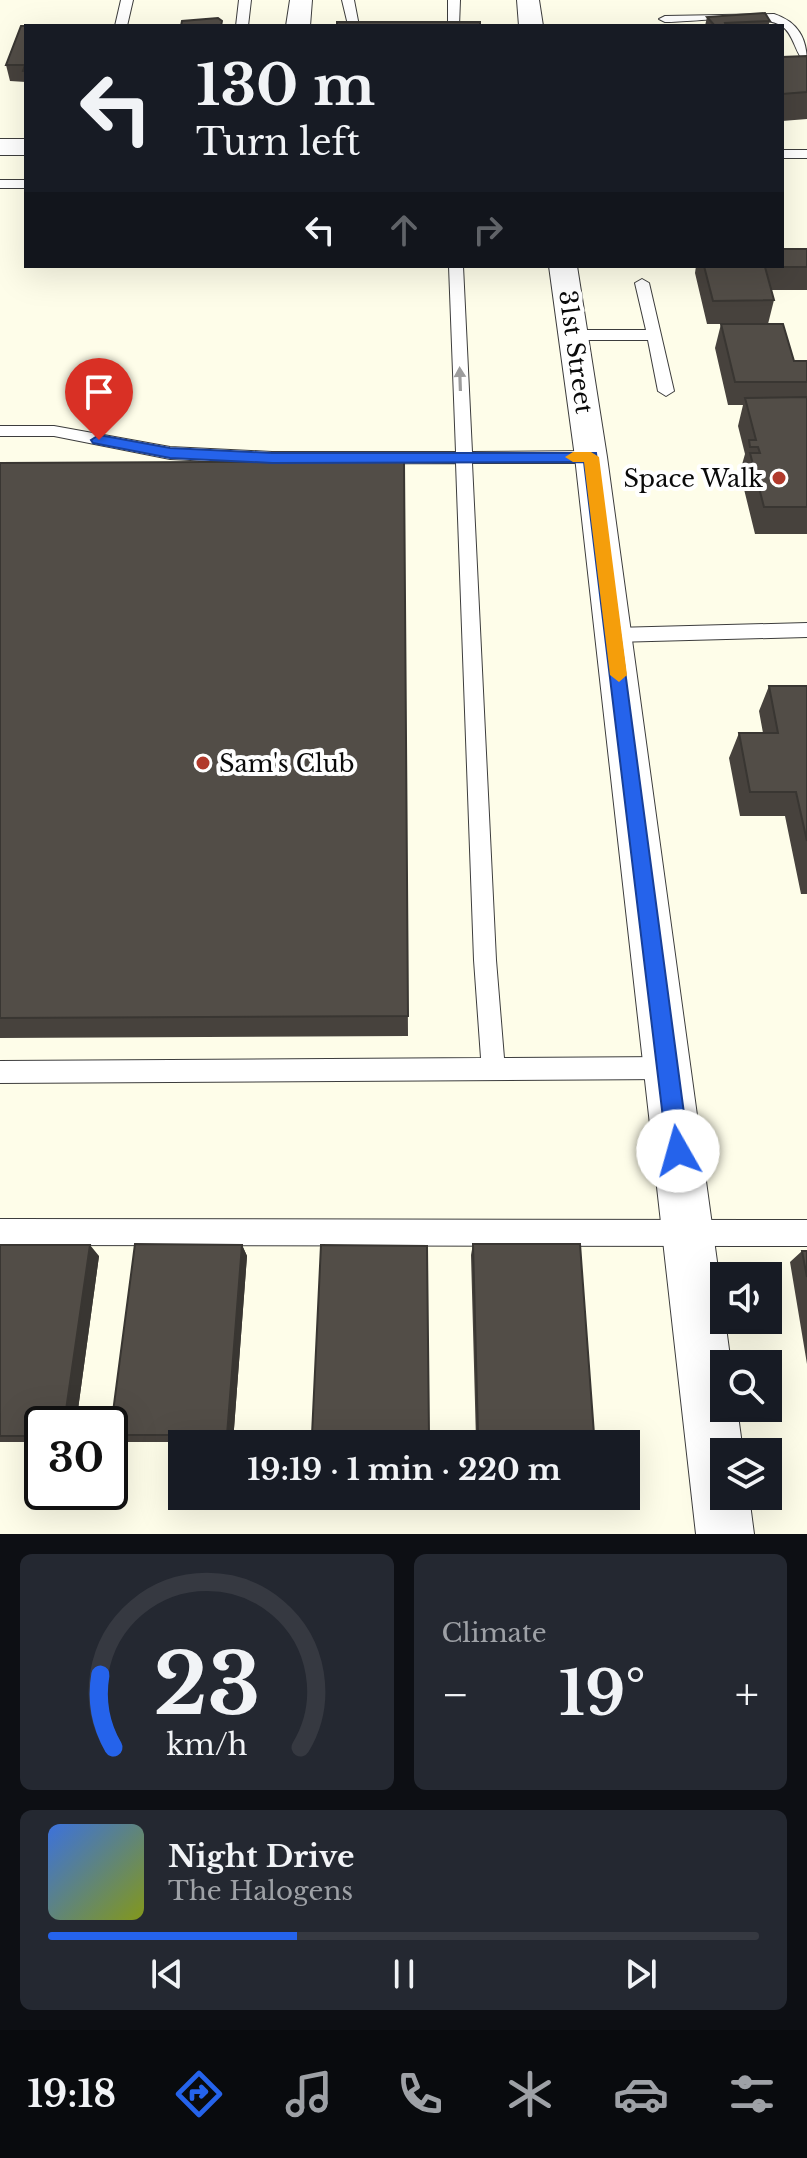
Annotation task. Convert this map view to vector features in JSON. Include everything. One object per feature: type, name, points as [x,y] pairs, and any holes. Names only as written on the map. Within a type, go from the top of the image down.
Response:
[{"type":"street","points":[[298,24],[301,0]]},
{"type":"street","points":[[528,0],[531,24]]},
{"type":"street","points":[[0,147],[24,147]]},
{"type":"street","name":"31st Street","points":[[563,268],[614,635],[725,1534]]},
{"type":"lane","points":[[121,24],[127,0]]},
{"type":"lane","points":[[242,24],[245,0]]},
{"type":"lane","points":[[348,0],[354,24]]},
{"type":"lane","points":[[454,0],[454,24]]},
{"type":"lane","points":[[665,19],[770,16],[790,24],[803,58]]},
{"type":"lane","points":[[784,41],[803,58]]},
{"type":"lane","points":[[784,154],[807,154]]},
{"type":"lane","points":[[0,184],[24,184]]},
{"type":"lane","points":[[456,268],[484,944],[493,1069]]},
{"type":"lane","points":[[642,283],[666,391]]},
{"type":"lane","points":[[573,335],[655,335]]},
{"type":"lane","points":[[0,431],[54,431],[170,453],[272,458],[591,457]]},
{"type":"lane","points":[[614,635],[807,630]]},
{"type":"lane","points":[[0,1072],[668,1068]]},
{"type":"lane","points":[[0,1232],[807,1233]]},
{"type":"building","points":[[765,13],[770,21],[713,24],[707,17]]},
{"type":"building","points":[[218,18],[222,21],[221,24],[181,24],[182,21]]},
{"type":"building","points":[[337,22],[480,22],[480,24]]},
{"type":"building","points":[[21,26],[24,26],[24,65],[6,65]]},
{"type":"building","points":[[807,56],[807,92],[784,94],[784,57]]},
{"type":"building","points":[[784,249],[807,249],[807,267],[784,267]]},
{"type":"building","points":[[705,268],[765,268],[774,300],[713,301]]},
{"type":"building","points":[[721,324],[783,324],[794,361],[807,361],[807,382],[735,382]]},
{"type":"building","name":"Space Walk","points":[[807,397],[807,507],[764,507],[750,453],[760,453],[758,447],[750,447],[749,440],[756,440],[745,398]]},
{"type":"building","name":"Sam's Club","points":[[404,461],[408,1016],[0,1018],[0,463]]},
{"type":"building","points":[[769,686],[807,686],[807,841],[796,792],[750,792],[739,733],[778,733]]},
{"type":"building","points":[[135,1244],[242,1245],[227,1430],[168,1430],[168,1435],[128,1435],[128,1406],[114,1406]]},
{"type":"building","points":[[473,1244],[580,1244],[594,1430],[478,1430]]},
{"type":"building","points":[[0,1245],[90,1245],[67,1406],[24,1406],[24,1436],[0,1436]]},
{"type":"building","points":[[321,1245],[427,1246],[429,1430],[312,1430]]},
{"type":"building","points":[[802,1251],[807,1251],[807,1277]]},
{"type":"slow traffic","points":[[573,457],[591,457],[619,675]]},
{"type":"place","name":"Space Walk","points":[[779,478]]},
{"type":"place","name":"Sam's Club","points":[[203,763]]},
{"type":"route","points":[[99,440],[170,453],[272,458],[591,457],[678,1151]]}]
